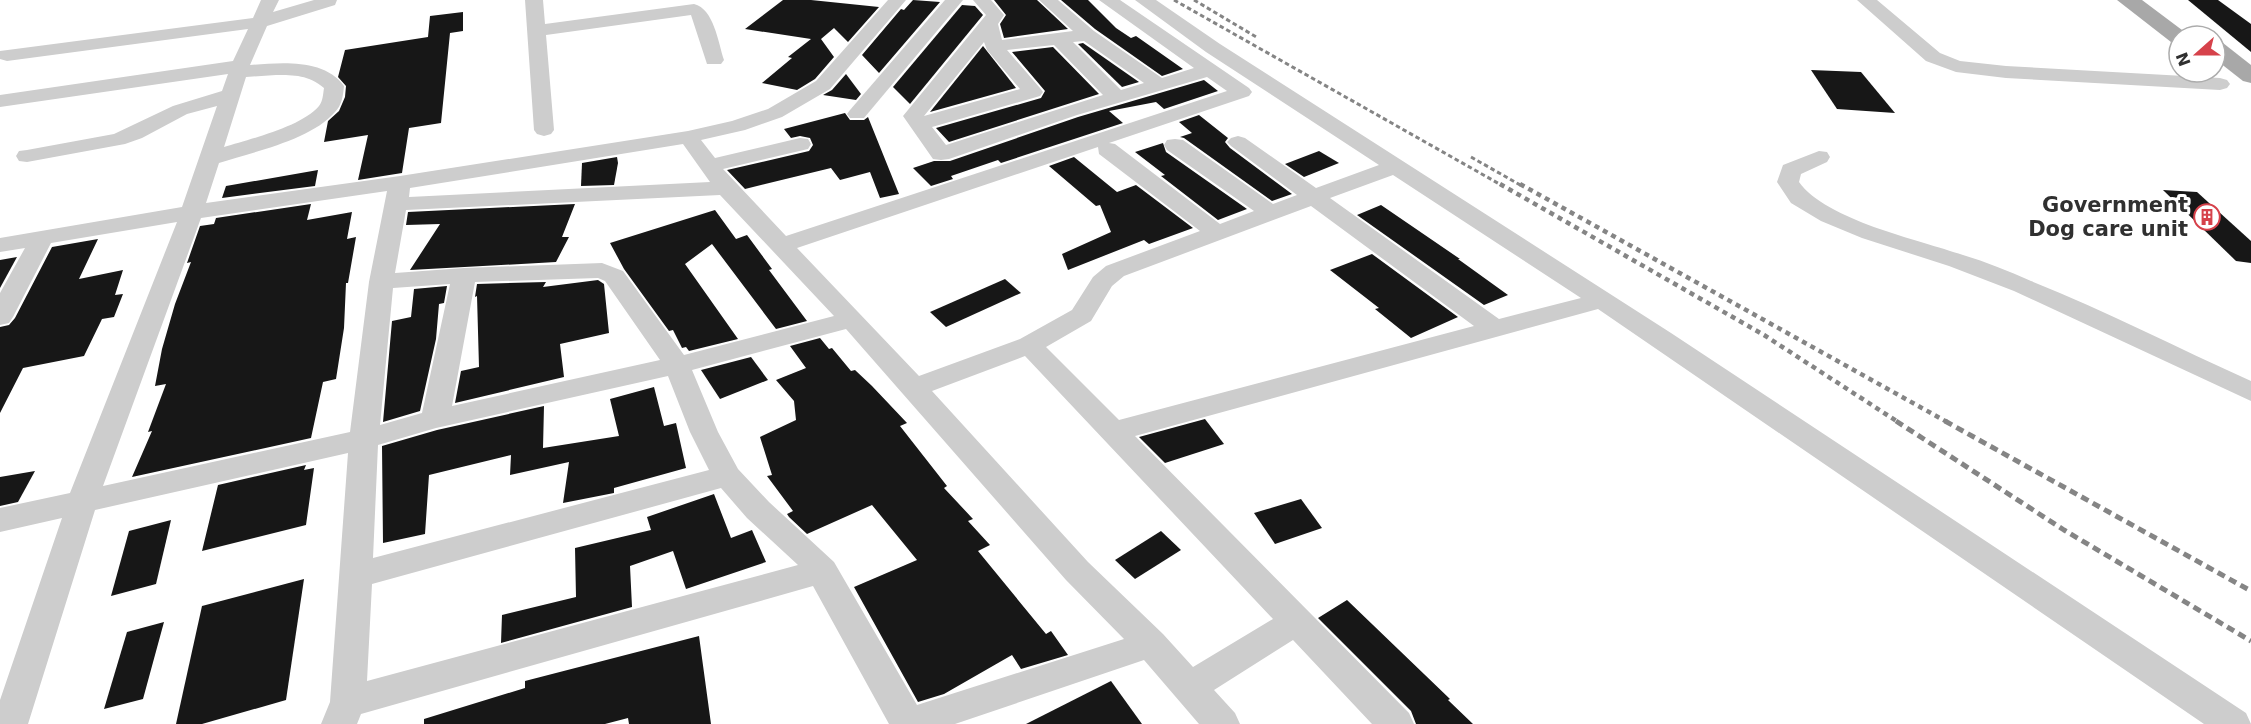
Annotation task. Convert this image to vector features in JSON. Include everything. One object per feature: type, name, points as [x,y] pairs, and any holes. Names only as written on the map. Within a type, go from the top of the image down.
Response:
[{"type":"main road","points":[[2128,0],[2167,28]]},
{"type":"main road","points":[[2153,0],[2184,24]]},
{"type":"main road","points":[[2227,57],[2251,76]]},
{"type":"main road","points":[[2227,78],[2251,89]]},
{"type":"street","points":[[286,0],[329,1]]},
{"type":"street","points":[[7,55],[334,0]]},
{"type":"street","points":[[534,0],[544,130]]},
{"type":"street","points":[[398,194],[688,137],[738,126],[775,113],[823,86],[897,0]]},
{"type":"street","points":[[857,114],[954,0]]},
{"type":"street","points":[[982,0],[995,15],[913,116],[942,154],[1116,96],[1208,70]]},
{"type":"street","points":[[1048,0],[1088,35],[1158,84]]},
{"type":"street","points":[[1108,0],[1142,12],[1213,48],[1601,300],[2233,724]]},
{"type":"street","points":[[1866,0],[1933,57],[1956,66],[2006,72],[2167,74]]},
{"type":"street","points":[[536,31],[636,8],[689,9],[699,12],[714,60]]},
{"type":"street","points":[[10,724],[83,500],[192,212],[236,78],[266,11]]},
{"type":"street","points":[[994,46],[1088,35],[1114,29],[1142,12]]},
{"type":"street","points":[[783,245],[1242,92],[1208,70],[1142,12]]},
{"type":"street","points":[[989,24],[994,46],[1033,92],[1070,111]]},
{"type":"street","points":[[1058,38],[1116,96]]},
{"type":"street","points":[[0,101],[236,78],[287,69],[309,71],[326,77],[334,86],[333,98],[328,108],[302,127],[210,159]]},
{"type":"street","points":[[27,156],[118,140],[135,134],[236,78]]},
{"type":"street","points":[[919,124],[1033,92]]},
{"type":"street","points":[[688,137],[726,188],[852,319],[1077,571],[1151,644],[1222,724]]},
{"type":"street","points":[[1238,142],[1495,329]]},
{"type":"street","points":[[709,166],[800,144]]},
{"type":"street","points":[[1175,145],[1271,213]]},
{"type":"street","points":[[1107,149],[1217,233]]},
{"type":"street","points":[[1819,157],[1791,170],[1788,182],[1799,198],[1829,216],[1870,233],[1958,261],[2023,286],[2251,392]]},
{"type":"street","points":[[914,388],[1029,345],[1082,315],[1102,282],[1115,271],[1396,166]]},
{"type":"street","points":[[0,245],[192,212],[398,194],[726,188]]},
{"type":"street","points":[[398,194],[381,282],[364,439],[343,713],[823,572]]},
{"type":"street","points":[[0,317],[42,238]]},
{"type":"street","points":[[381,282],[464,275],[602,270],[608,272],[677,365],[704,432],[727,476],[758,510],[816,562],[908,724],[1151,644]]},
{"type":"street","points":[[435,419],[464,275]]},
{"type":"street","points":[[1113,432],[1601,300]]},
{"type":"street","points":[[0,520],[364,439],[435,419],[677,365],[852,319]]},
{"type":"street","points":[[1029,345],[1396,724]]},
{"type":"street","points":[[354,576],[727,476]]},
{"type":"street","points":[[1189,687],[1297,621]]},
{"type":"building","points":[[783,0],[811,0],[879,7],[848,42],[834,28],[821,39],[834,57],[815,79],[797,90],[762,83],[792,58],[788,57],[811,39],[745,29]]},
{"type":"building","points":[[913,0],[940,2],[879,73],[862,55],[901,9],[904,10]]},
{"type":"building","points":[[994,0],[1037,0],[1068,29],[1004,38],[1000,24],[1006,15]]},
{"type":"building","points":[[1061,0],[1088,0],[1116,28],[1131,38],[1136,36],[1183,69],[1162,76],[1095,29]]},
{"type":"building","points":[[2188,0],[2218,0],[2251,24],[2251,52],[2227,32],[2227,24],[2217,24]]},
{"type":"building","points":[[962,5],[975,6],[983,15],[910,104],[893,87]]},
{"type":"building","points":[[463,12],[463,31],[450,33],[441,123],[409,128],[402,173],[358,180],[368,135],[324,142],[328,121],[339,111],[345,97],[346,86],[338,77],[345,50],[428,37],[430,16]]},
{"type":"building","points":[[1083,43],[1139,82],[1122,87],[1078,44]]},
{"type":"building","points":[[983,46],[1016,88],[930,112]]},
{"type":"building","points":[[1053,47],[1099,94],[949,142],[936,128],[1041,98],[1045,91],[1012,52]]},
{"type":"building","points":[[1811,70],[1861,72],[1895,113],[1837,109]]},
{"type":"building","points":[[846,74],[861,94],[856,100],[823,95],[832,90]]},
{"type":"building","points":[[1204,80],[1218,91],[1164,109],[1156,102],[1109,111],[1123,123],[1001,163],[998,160],[951,176],[953,179],[931,186],[913,168],[934,161],[950,161],[1078,117]]},
{"type":"building","points":[[845,113],[850,120],[864,120],[868,117],[899,194],[880,198],[870,172],[840,180],[831,168],[745,189],[727,170],[809,151],[813,145],[810,138],[800,136],[791,138],[784,129]]},
{"type":"building","points":[[1199,115],[1228,138],[1225,142],[1230,148],[1292,194],[1272,201],[1180,137],[1192,133],[1179,122]]},
{"type":"building","points":[[1163,143],[1166,152],[1247,209],[1218,220],[1161,176],[1165,175],[1135,152]]},
{"type":"building","points":[[1319,151],[1339,163],[1304,177],[1285,164]]},
{"type":"building","points":[[617,157],[614,185],[581,186],[582,163]]},
{"type":"building","points":[[1074,157],[1117,192],[1136,185],[1193,228],[1149,244],[1144,240],[1068,270],[1062,254],[1111,232],[1100,205],[1096,206],[1049,166]]},
{"type":"building","points":[[318,170],[315,186],[222,198],[226,186]]},
{"type":"building","name":"Government Dog care unit","points":[[2163,190],[2197,192],[2251,241],[2251,263],[2236,261]]},
{"type":"building","points":[[311,204],[307,220],[352,212],[347,239],[356,237],[348,283],[346,283],[344,328],[336,379],[323,382],[311,438],[132,477],[152,431],[148,432],[166,384],[155,386],[162,349],[175,304],[191,262],[187,263],[200,226],[214,224],[216,218]]},
{"type":"building","points":[[575,204],[562,237],[569,237],[556,262],[410,270],[440,224],[406,225],[408,212]]},
{"type":"building","points":[[1381,205],[1508,295],[1484,305],[1357,215]]},
{"type":"building","points":[[715,210],[736,239],[747,235],[772,269],[769,270],[807,321],[776,329],[712,244],[685,264],[738,339],[689,351],[686,347],[682,348],[673,330],[669,331],[624,269],[610,243]]},
{"type":"building","points":[[98,239],[79,279],[123,270],[115,295],[123,294],[114,317],[102,319],[84,356],[23,368],[0,413],[0,327],[9,325],[15,318],[52,247]]},
{"type":"building","points":[[1372,254],[1458,317],[1411,338],[1375,309],[1379,308],[1330,270]]},
{"type":"building","points":[[17,257],[0,288],[0,260]]},
{"type":"building","points":[[1005,279],[1021,293],[946,327],[930,312]]},
{"type":"building","points":[[598,280],[604,284],[609,333],[560,344],[564,377],[455,403],[461,371],[479,367],[477,296],[475,297],[477,284],[546,282],[543,287]]},
{"type":"building","points":[[447,286],[444,303],[439,304],[436,339],[420,411],[383,422],[392,321],[411,317],[414,289]]},
{"type":"building","points":[[820,338],[829,349],[832,348],[851,371],[855,370],[872,386],[907,423],[900,426],[947,486],[944,488],[973,519],[968,521],[990,545],[978,551],[1046,634],[1051,631],[1068,655],[1021,669],[1012,655],[944,694],[918,702],[854,587],[917,560],[872,505],[807,534],[789,517],[787,514],[793,511],[767,476],[772,475],[760,437],[796,420],[794,401],[776,380],[806,368],[790,346]]},
{"type":"building","points":[[751,357],[768,380],[720,399],[701,370]]},
{"type":"building","points":[[654,387],[664,426],[676,423],[686,468],[614,488],[614,493],[563,503],[569,462],[510,475],[511,455],[429,475],[425,534],[383,543],[382,446],[437,430],[544,406],[543,448],[619,436],[610,399]]},
{"type":"building","points":[[1205,419],[1224,444],[1165,463],[1139,437]]},
{"type":"building","points":[[306,465],[304,470],[314,468],[306,525],[202,551],[218,485]]},
{"type":"building","points":[[35,471],[18,502],[0,506],[0,477]]},
{"type":"building","points":[[714,494],[731,538],[752,530],[766,562],[686,589],[673,551],[630,566],[632,607],[501,643],[502,615],[576,597],[575,548],[651,530],[647,517]]},
{"type":"building","points":[[1301,499],[1322,528],[1275,544],[1254,513]]},
{"type":"building","points":[[171,520],[156,584],[111,596],[129,531]]},
{"type":"building","points":[[1161,531],[1181,550],[1135,579],[1115,560]]},
{"type":"building","points":[[304,579],[286,700],[202,724],[176,724],[202,606]]},
{"type":"building","points":[[1347,600],[1473,724],[1416,724],[1411,711],[1318,618]]},
{"type":"building","points":[[164,622],[143,699],[104,709],[127,632]]},
{"type":"building","points":[[699,636],[711,724],[629,724],[628,718],[605,724],[424,724],[424,719],[525,688],[525,681]]},
{"type":"building","points":[[1111,681],[1142,724],[1026,724]]},
{"type":"railway","points":[[1174,0],[1503,186]]},
{"type":"railway","points":[[1194,0],[1258,38]]},
{"type":"railway","points":[[1471,157],[1522,186]]},
{"type":"railway","points":[[1500,184],[1764,335],[1898,422]]},
{"type":"railway","points":[[1520,184],[1947,422]]},
{"type":"railway","points":[[1896,421],[2064,530],[2251,641]]},
{"type":"railway","points":[[1945,421],[2251,591]]},
{"type":"place","name":"Government Dog care unit","points":[[2207,217]]}]
